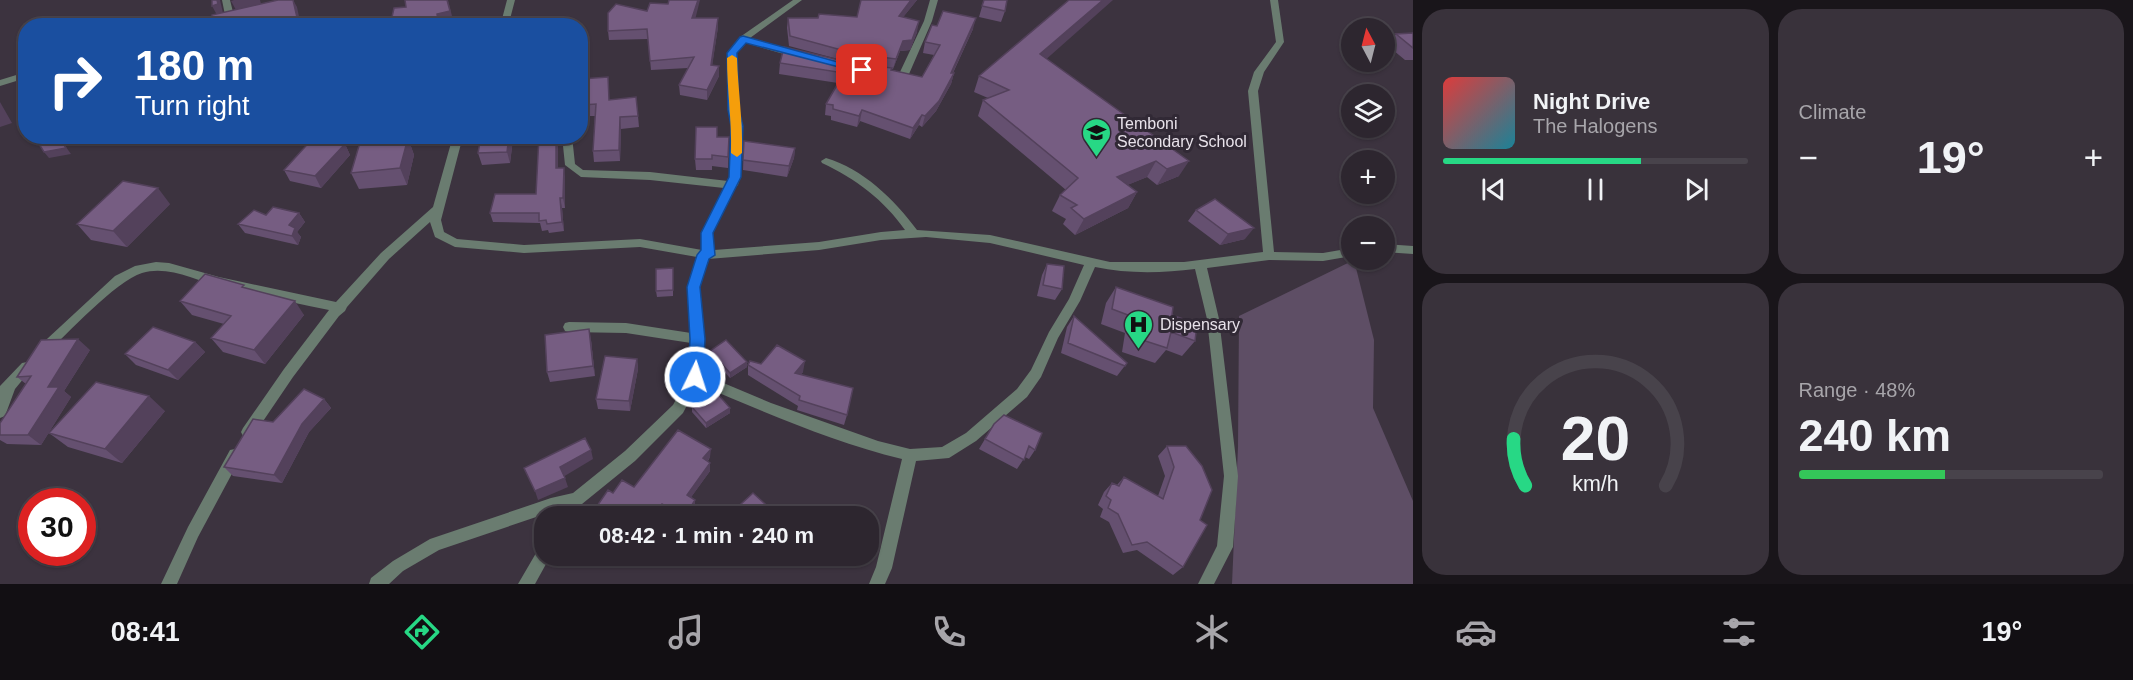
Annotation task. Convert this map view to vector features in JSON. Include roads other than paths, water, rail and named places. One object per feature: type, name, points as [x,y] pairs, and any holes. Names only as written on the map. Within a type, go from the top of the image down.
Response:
[{"type":"street","points":[[223,18],[235,15],[226,0]]},
{"type":"street","points":[[507,18],[511,0]]},
{"type":"street","points":[[573,506],[577,499],[630,456],[678,410],[695,377],[698,339],[693,287],[706,255],[707,233],[732,185],[737,166],[732,53],[743,39],[798,0]]},
{"type":"street","points":[[878,74],[898,76],[904,74],[928,21],[934,0]]},
{"type":"street","points":[[1269,256],[1252,91],[1258,72],[1280,42],[1274,0]]},
{"type":"street","points":[[743,39],[810,58]]},
{"type":"street","points":[[0,83],[18,77]]},
{"type":"street","points":[[456,144],[435,227],[439,234],[455,243],[524,249],[589,248],[640,243],[706,255],[819,246],[913,233],[990,239],[1110,266],[1140,267],[1200,264],[1269,256],[1323,256],[1341,254]]},
{"type":"street","points":[[568,144],[570,165],[581,174],[650,176],[732,185]]},
{"type":"street","points":[[826,161],[867,183],[890,205],[913,233]]},
{"type":"street","points":[[169,584],[193,532],[248,432],[287,375],[341,308],[400,241],[439,208]]},
{"type":"street","points":[[1395,249],[1413,250]]},
{"type":"street","points":[[695,377],[805,421],[909,455],[944,453],[971,437],[1022,393],[1036,373],[1053,336],[1074,302],[1091,262]]},
{"type":"street","points":[[1200,264],[1213,319],[1231,476],[1225,547],[1206,584]]},
{"type":"street","points":[[0,412],[5,390],[44,347],[119,279],[139,270],[169,267],[219,282],[341,308]]},
{"type":"street","points":[[569,327],[626,328],[698,339]]},
{"type":"street","points":[[877,584],[884,568],[909,455]]},
{"type":"street","points":[[377,584],[398,566],[435,544],[551,505],[577,499]]},
{"type":"street","points":[[526,584],[536,566]]},
{"type":"place","name":"Temboni Secondary School","points":[[1096,158]]},
{"type":"place","name":"Dispensary","points":[[1139,350]]}]
